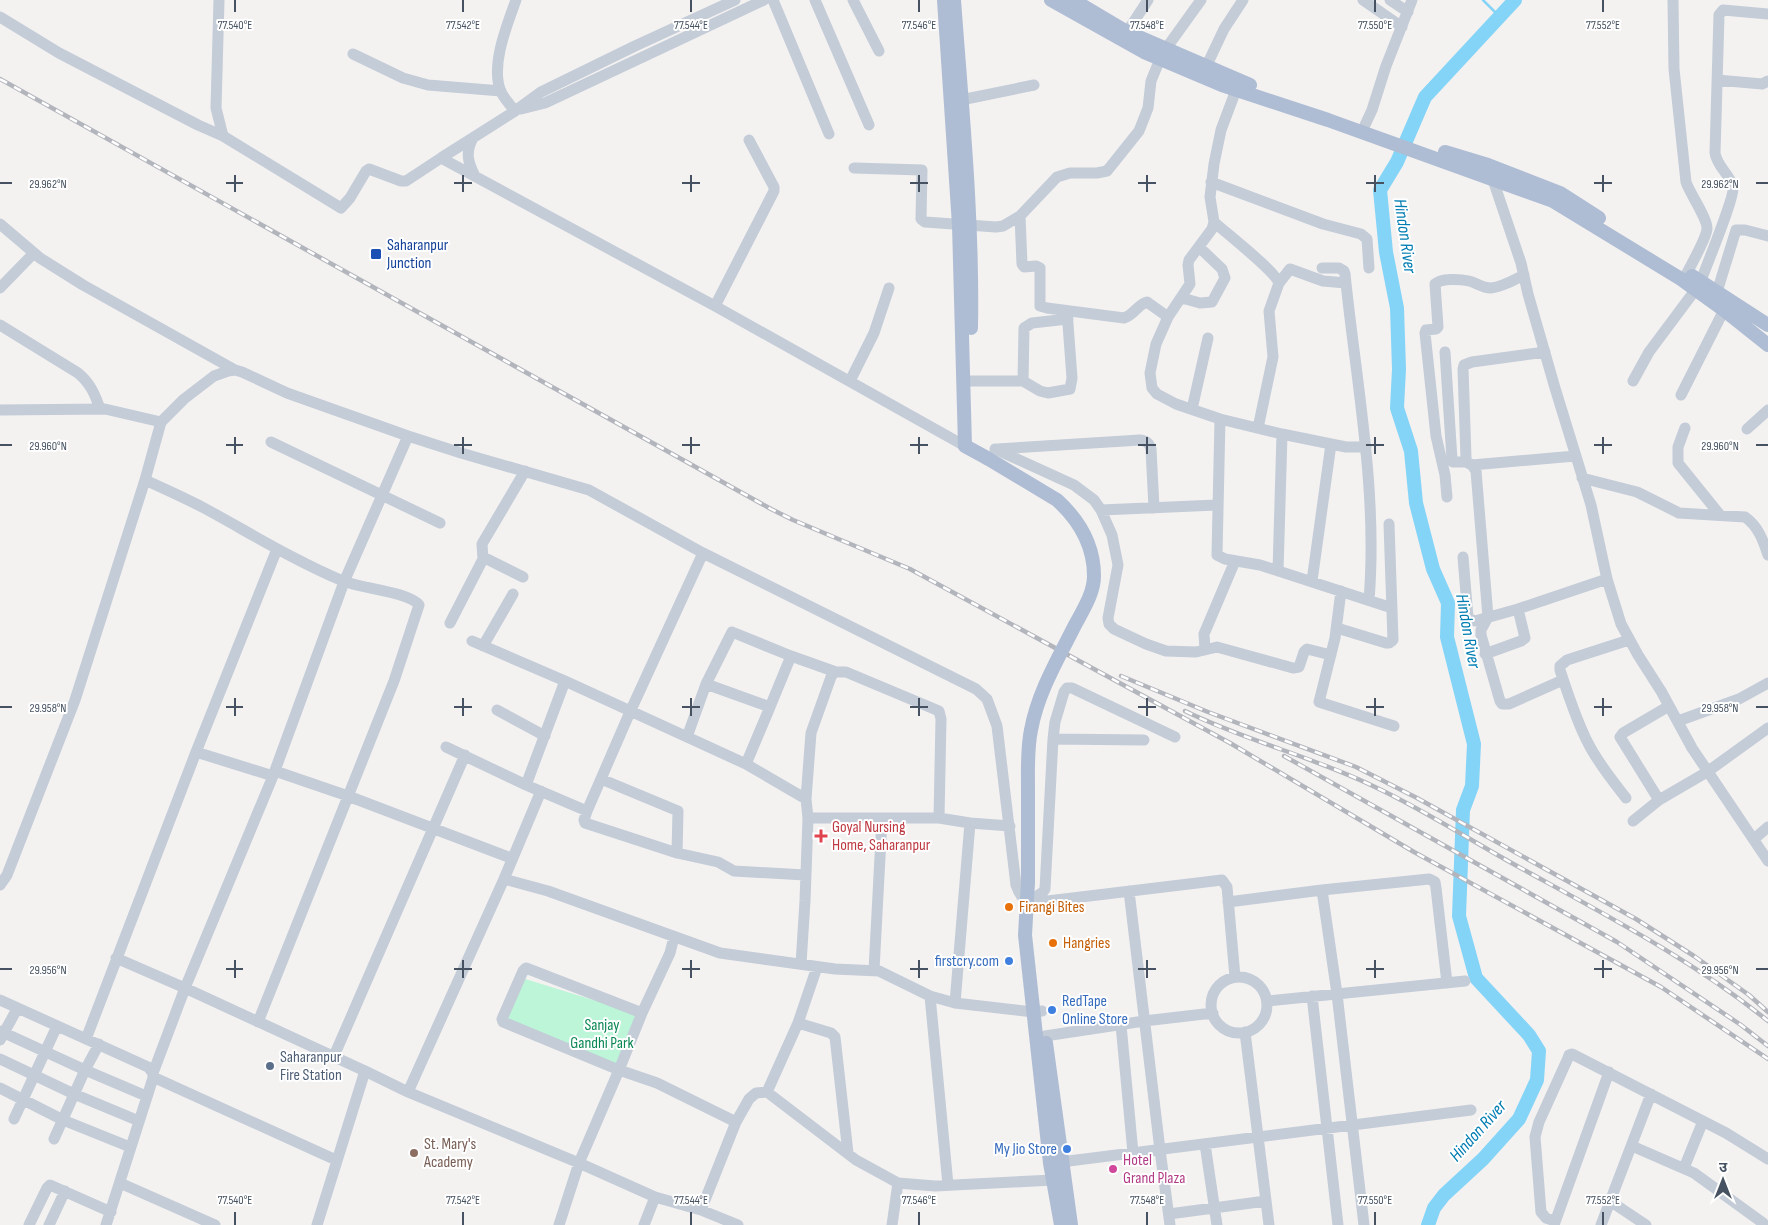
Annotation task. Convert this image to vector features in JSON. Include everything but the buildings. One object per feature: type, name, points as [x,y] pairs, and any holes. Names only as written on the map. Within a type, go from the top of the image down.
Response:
[{"type":"main road","points":[[944,0],[972,297],[970,398],[966,419]]},
{"type":"main road","points":[[954,0],[961,100],[964,225],[962,298],[963,390],[966,419],[981,451],[1051,496],[1074,517],[1087,538],[1093,562],[1094,577],[1087,602],[1042,692],[1030,730],[1028,763],[1028,882],[1026,920],[1032,934],[1053,1180],[1061,1225]]},
{"type":"main road","points":[[1051,0],[1236,90],[1267,96],[1366,128],[1490,171],[1516,182],[1553,201],[1698,285],[1717,292],[1768,325]]},
{"type":"main road","points":[[1073,0],[1162,54],[1206,67],[1267,96]]},
{"type":"main road","points":[[1516,182],[1560,194],[1687,274],[1724,310],[1768,345]]},
{"type":"main road","points":[[1038,1011],[1045,1036],[1071,1225]]},
{"type":"street","points":[[219,0],[216,108],[223,136]]},
{"type":"street","points":[[515,111],[501,91],[497,70],[503,38],[516,0]]},
{"type":"street","points":[[0,17],[68,57],[198,125],[223,136],[341,208],[350,198],[366,171],[372,169],[401,181],[406,181],[515,111],[541,92],[735,0]]},
{"type":"street","points":[[515,111],[544,103],[764,0]]},
{"type":"street","points":[[773,0],[829,134]]},
{"type":"street","points":[[815,0],[869,125]]},
{"type":"street","points":[[853,0],[879,52]]},
{"type":"street","points":[[1127,32],[1148,0]]},
{"type":"street","points":[[854,168],[921,169],[922,220],[925,222],[1003,226],[1020,216],[1057,177],[1070,173],[1102,173],[1110,168],[1139,131],[1148,108],[1151,81],[1162,54],[1201,0]]},
{"type":"street","points":[[1206,67],[1224,29],[1243,0]]},
{"type":"street","points":[[1363,0],[1405,20]]},
{"type":"street","points":[[1390,0],[1405,20]]},
{"type":"street","points":[[1366,128],[1386,66],[1412,0]]},
{"type":"street","points":[[1673,0],[1674,78],[1686,182],[1707,229],[1687,274]]},
{"type":"street","points":[[1633,381],[1649,352],[1698,285],[1733,194],[1730,180],[1720,168],[1716,158],[1720,12],[1727,10],[1768,14]]},
{"type":"street","points":[[353,54],[404,78],[428,85],[501,91]]},
{"type":"street","points":[[1717,80],[1762,84],[1768,81]]},
{"type":"street","points":[[961,100],[1034,85]]},
{"type":"street","points":[[1236,90],[1221,130],[1211,182],[1210,197],[1214,222],[1212,229],[1189,260],[1190,284],[1168,317],[1156,344],[1150,382],[1152,388],[1157,394],[1176,404],[1220,419],[1346,447],[1366,447]]},
{"type":"street","points":[[473,138],[468,147],[468,157],[475,176]]},
{"type":"street","points":[[716,306],[774,192],[774,187],[749,140]]},
{"type":"street","points":[[441,158],[981,451],[1074,485],[1094,500],[1101,510],[1112,535],[1118,565],[1108,611],[1109,624],[1114,629],[1166,650],[1186,652],[1217,647],[1297,668],[1306,650],[1331,655]]},
{"type":"street","points":[[1490,171],[1518,253],[1575,456],[1591,505],[1607,579],[1621,624],[1692,748],[1768,861]]},
{"type":"street","points":[[1211,182],[1323,224],[1361,234],[1367,239],[1369,268]]},
{"type":"street","points":[[1020,216],[1022,264],[1024,267],[1036,266],[1040,268],[1040,306],[1067,315],[1124,318],[1129,316],[1141,304],[1147,302],[1168,317]]},
{"type":"street","points":[[1214,222],[1267,269],[1279,283]]},
{"type":"street","points":[[0,224],[34,253],[83,285],[235,370],[296,397],[408,436],[589,490],[703,553],[976,689],[987,699],[997,726],[1016,884],[1026,903]]},
{"type":"street","points":[[1717,292],[1736,230],[1740,229],[1768,236]]},
{"type":"street","points":[[1182,298],[1200,303],[1212,302],[1225,278],[1222,269],[1199,247]]},
{"type":"street","points":[[0,288],[34,253]]},
{"type":"street","points":[[1322,268],[1342,269],[1346,283],[1366,447],[1372,557],[1369,600]]},
{"type":"street","points":[[1258,428],[1272,356],[1269,311],[1279,283],[1290,269],[1323,280],[1346,283]]},
{"type":"street","points":[[1447,497],[1445,475],[1436,436],[1425,333],[1426,330],[1438,327],[1435,284],[1441,281],[1460,280],[1484,287],[1495,287],[1524,275]]},
{"type":"street","points":[[850,381],[874,333],[889,288]]},
{"type":"street","points":[[1681,395],[1724,310]]},
{"type":"street","points":[[970,381],[1023,381],[1040,391],[1048,392],[1070,389],[1072,378],[1067,315]]},
{"type":"street","points":[[1023,381],[1024,328],[1032,323],[1067,315]]},
{"type":"street","points":[[0,325],[84,378],[94,392],[100,409]]},
{"type":"street","points":[[1192,409],[1208,338]]},
{"type":"street","points":[[1445,352],[1452,459],[1455,462],[1469,463],[1575,456]]},
{"type":"street","points":[[1545,352],[1472,362],[1464,365],[1462,369],[1469,463],[1476,471],[1488,617],[1481,630],[1486,654],[1502,704],[1509,704],[1563,680]]},
{"type":"street","points":[[0,885],[8,875],[74,700],[145,480],[161,422],[184,399],[214,376],[235,370]]},
{"type":"street","points":[[0,410],[100,409],[161,422]]},
{"type":"street","points":[[1747,430],[1768,410]]},
{"type":"street","points":[[1220,419],[1217,555],[1220,558],[1252,563],[1312,581],[1392,608]]},
{"type":"street","points":[[1685,428],[1678,447],[1678,463],[1720,515]]},
{"type":"street","points":[[1278,571],[1282,434]]},
{"type":"street","points":[[106,1225],[153,1075],[185,988],[274,774],[344,582],[357,557],[408,436]]},
{"type":"street","points":[[981,451],[1145,441],[1151,449],[1154,508]]},
{"type":"street","points":[[271,442],[440,523]]},
{"type":"street","points":[[1312,581],[1331,444]]},
{"type":"street","points":[[450,623],[483,557],[482,544],[525,471]]},
{"type":"street","points":[[1582,478],[1637,492],[1679,513],[1745,517],[1753,522],[1767,547]]},
{"type":"street","points":[[145,480],[344,582],[390,593],[416,601],[419,605],[394,681],[258,1022]]},
{"type":"street","points":[[1101,510],[1217,505]]},
{"type":"street","points":[[1336,628],[1389,643],[1393,639],[1389,524]]},
{"type":"street","points":[[86,1039],[196,752],[277,549]]},
{"type":"street","points":[[703,553],[630,712],[584,820],[585,823],[677,853],[718,862],[734,871],[806,876]]},
{"type":"street","points":[[483,557],[523,577]]},
{"type":"street","points":[[1463,557],[1468,618],[1475,621],[1518,609],[1607,579]]},
{"type":"street","points":[[1205,649],[1204,634],[1235,561]]},
{"type":"street","points":[[1341,592],[1331,655],[1319,702],[1394,726]]},
{"type":"street","points":[[512,594],[478,644],[565,681],[746,764],[806,799]]},
{"type":"street","points":[[1486,654],[1525,638],[1526,635],[1518,609]]},
{"type":"street","points":[[687,737],[706,684],[732,632],[836,672],[846,672],[939,711],[941,719],[939,818]]},
{"type":"street","points":[[1626,798],[1606,773],[1587,742],[1563,680],[1560,666],[1562,663],[1629,640]]},
{"type":"street","points":[[746,764],[791,656]]},
{"type":"street","points":[[801,964],[808,818],[806,799],[811,733],[831,677],[836,672]]},
{"type":"street","points":[[526,785],[565,681]]},
{"type":"street","points":[[1678,721],[1739,699],[1768,683]]},
{"type":"street","points":[[706,684],[770,707]]},
{"type":"street","points":[[1026,903],[1045,889],[1053,739],[1055,722],[1067,688],[1072,688],[1175,737]]},
{"type":"street","points":[[1660,800],[1620,737],[1623,733],[1669,706]]},
{"type":"street","points":[[497,710],[545,736]]},
{"type":"street","points":[[1633,821],[1660,800],[1707,772],[1768,728]]},
{"type":"street","points":[[1053,739],[1144,740]]},
{"type":"street","points":[[446,747],[526,785],[587,811]]},
{"type":"street","points":[[196,752],[348,796],[511,858]]},
{"type":"street","points":[[334,1056],[465,755]]},
{"type":"street","points":[[601,779],[678,811],[677,853]]},
{"type":"street","points":[[408,1092],[504,879],[511,858],[541,791]]},
{"type":"street","points":[[808,818],[939,818],[1010,826]]},
{"type":"street","points":[[874,970],[882,819]]},
{"type":"street","points":[[955,1003],[970,823]]},
{"type":"street","points":[[1754,839],[1768,827]]},
{"type":"street","points":[[504,879],[548,891],[720,953],[817,967],[874,970],[930,996],[955,1003],[1038,1011]]},
{"type":"street","points":[[1228,902],[1422,879],[1435,882],[1447,983]]},
{"type":"street","points":[[1026,903],[1222,880],[1227,887],[1235,977]]},
{"type":"street","points":[[1322,890],[1337,994],[1364,1225]]},
{"type":"street","points":[[1129,891],[1170,1220],[1214,1208],[1266,1200]]},
{"type":"street","points":[[559,1225],[579,1163],[620,1070],[642,1013],[670,953],[674,937]]},
{"type":"street","points":[[116,958],[334,1056],[408,1092],[579,1163],[655,1197],[701,1210],[738,1225]]},
{"type":"street","points":[[767,1092],[798,1023],[817,967]]},
{"type":"street","points":[[642,1013],[526,968],[502,1017],[503,1022],[656,1083],[736,1122]]},
{"type":"street","points":[[1235,977],[1252,980],[1259,986],[1267,1001],[1264,1017],[1260,1024],[1245,1032],[1237,1032],[1222,1026],[1216,1020],[1211,1004],[1219,986],[1226,980],[1235,977]]},
{"type":"street","points":[[1267,1001],[1465,981]]},
{"type":"street","points":[[930,996],[948,1185]]},
{"type":"street","points":[[1312,996],[1338,1225]]},
{"type":"street","points":[[0,1000],[148,1067],[153,1075],[336,1160]]},
{"type":"street","points":[[17,1009],[1,1035],[146,1096]]},
{"type":"street","points":[[1045,1036],[1121,1024],[1213,1013]]},
{"type":"street","points":[[798,1023],[830,1033],[835,1037],[848,1153]]},
{"type":"street","points":[[1121,1024],[1133,1153]]},
{"type":"street","points":[[14,1120],[57,1026]]},
{"type":"street","points":[[1245,1032],[1269,1225]]},
{"type":"street","points":[[54,1139],[85,1070],[99,1044]]},
{"type":"street","points":[[1609,1072],[1554,1223],[1541,1212],[1534,1145],[1536,1130],[1569,1055],[1576,1054],[1739,1140],[1768,1159]]},
{"type":"street","points":[[0,1060],[139,1121]]},
{"type":"street","points":[[316,1225],[365,1071]]},
{"type":"street","points":[[0,1088],[62,1120],[130,1147]]},
{"type":"street","points":[[701,1210],[736,1122],[752,1096],[756,1093],[767,1092],[856,1160],[898,1183],[922,1186],[1053,1180]]},
{"type":"street","points":[[1601,1225],[1651,1094]]},
{"type":"street","points":[[1062,1162],[1471,1110]]},
{"type":"street","points":[[1684,1168],[1703,1122]]},
{"type":"street","points":[[1205,1144],[1217,1225]]},
{"type":"street","points":[[1632,1146],[1684,1168],[1702,1178],[1764,1221]]},
{"type":"street","points":[[120,1183],[215,1225]]},
{"type":"street","points":[[892,1225],[898,1183]]},
{"type":"street","points":[[29,1225],[48,1186],[52,1185],[110,1212]]},
{"type":"street","points":[[49,1225],[65,1191]]},
{"type":"street","points":[[644,1225],[655,1197]]},
{"type":"street","points":[[1610,1201],[1646,1225]]},
{"type":"green space","name":"Sanjay Gandhi Park","points":[[522,978],[642,1015],[621,1076],[505,1022]]},
{"type":"waterway","points":[[1483,0],[1500,17]]},
{"type":"waterway","name":"Hindon River","points":[[1428,1225],[1434,1208],[1444,1195],[1483,1159],[1519,1119],[1537,1080],[1539,1051],[1529,1035],[1476,978],[1459,916],[1463,810],[1472,786],[1474,744],[1447,637],[1448,603],[1433,569],[1416,503],[1411,451],[1397,408],[1399,369],[1397,308],[1386,252],[1380,190],[1397,162],[1425,97],[1515,0]]},
{"type":"railway","points":[[0,79],[771,509],[910,569],[1230,743],[1414,852],[1661,987],[1768,1059]]},
{"type":"railway","points":[[1121,676],[1208,712],[1356,767],[1417,798],[1636,919],[1694,956],[1749,995],[1768,1012]]},
{"type":"railway","points":[[1185,711],[1208,722],[1352,776],[1411,805],[1678,957],[1709,977],[1768,1021]]},
{"type":"railway","points":[[1284,756],[1617,942],[1741,1025],[1768,1046]]},
{"type":"place","name":"Saharanpur Junction","points":[[376,254]]},
{"type":"place","name":"Goyal Nursing Home, Saharanpur","points":[[821,836]]},
{"type":"place","name":"Firangi Bites","points":[[1009,907]]},
{"type":"place","name":"Hangries","points":[[1053,943]]},
{"type":"place","name":"firstcry.com","points":[[1009,961]]},
{"type":"place","name":"RedTape Online Store","points":[[1052,1010]]},
{"type":"place","name":"Saharanpur Fire Station","points":[[270,1066]]},
{"type":"place","name":"My Jio Store","points":[[1067,1149]]},
{"type":"place","name":"St. Mary's Academy","points":[[414,1153]]},
{"type":"place","name":"Hotel Grand Plaza","points":[[1113,1169]]}]
